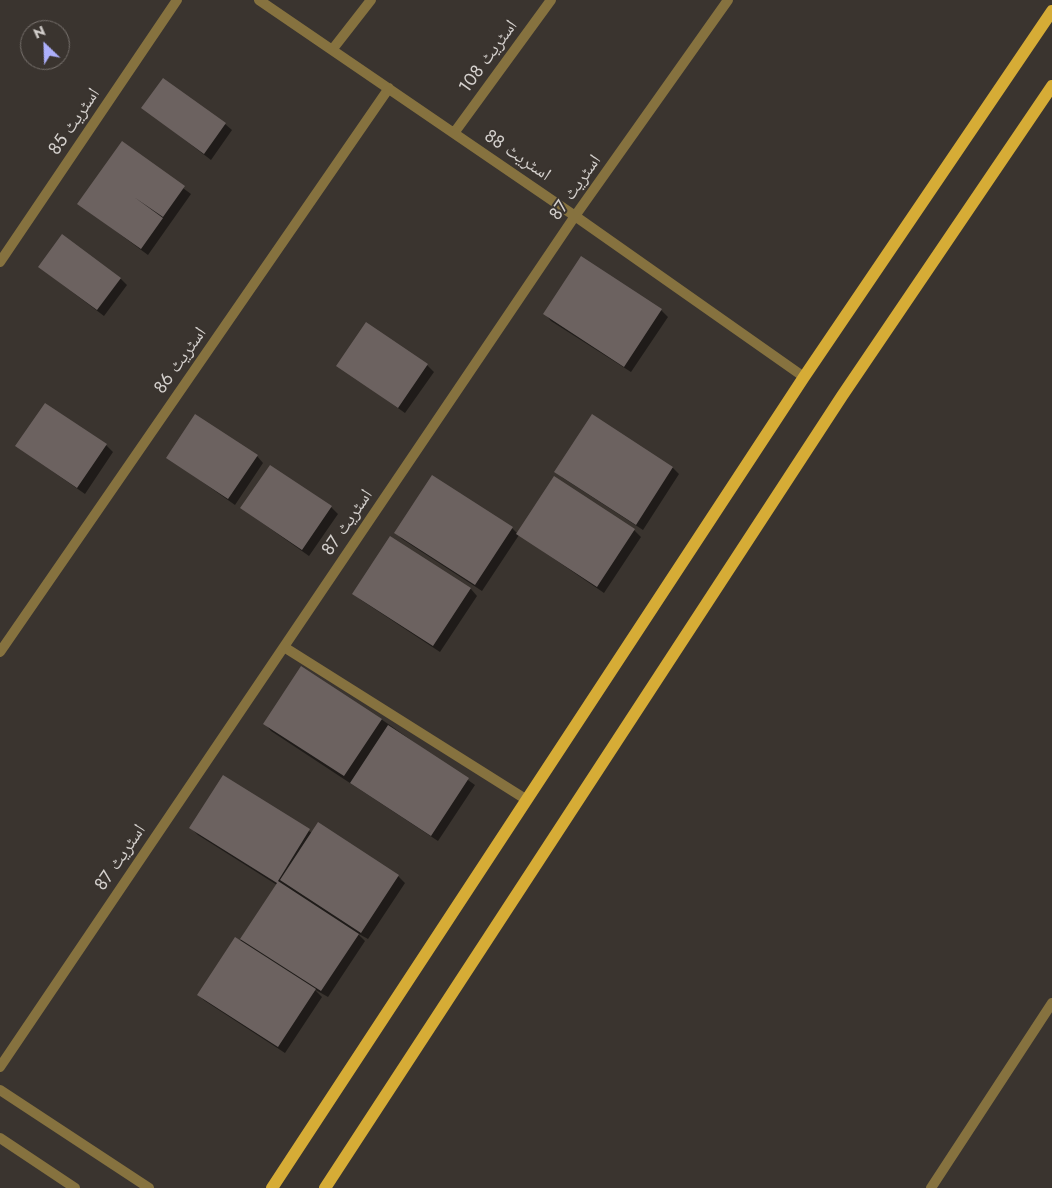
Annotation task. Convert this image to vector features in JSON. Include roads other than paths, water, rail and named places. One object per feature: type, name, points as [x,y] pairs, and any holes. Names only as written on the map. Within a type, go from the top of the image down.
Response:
[{"type":"main road","points":[[272,1188],[804,376],[1052,11]]},
{"type":"main road","points":[[326,1188],[842,396],[1052,86]]},
{"type":"street","name":"اسٹریٹ 85","points":[[0,262],[177,0]]},
{"type":"street","name":"اسٹریٹ 88","points":[[259,0],[575,216],[804,376]]},
{"type":"street","points":[[332,50],[371,0]]},
{"type":"street","name":"اسٹریٹ 108","points":[[454,133],[551,0]]},
{"type":"street","name":"اسٹریٹ 87","points":[[0,1067],[575,216],[728,0]]},
{"type":"street","name":"اسٹریٹ 86","points":[[0,652],[389,88]]},
{"type":"street","points":[[284,647],[526,800]]},
{"type":"street","points":[[931,1188],[1052,1004]]},
{"type":"street","points":[[0,1090],[149,1188]]},
{"type":"street","points":[[0,1138],[75,1188]]}]
